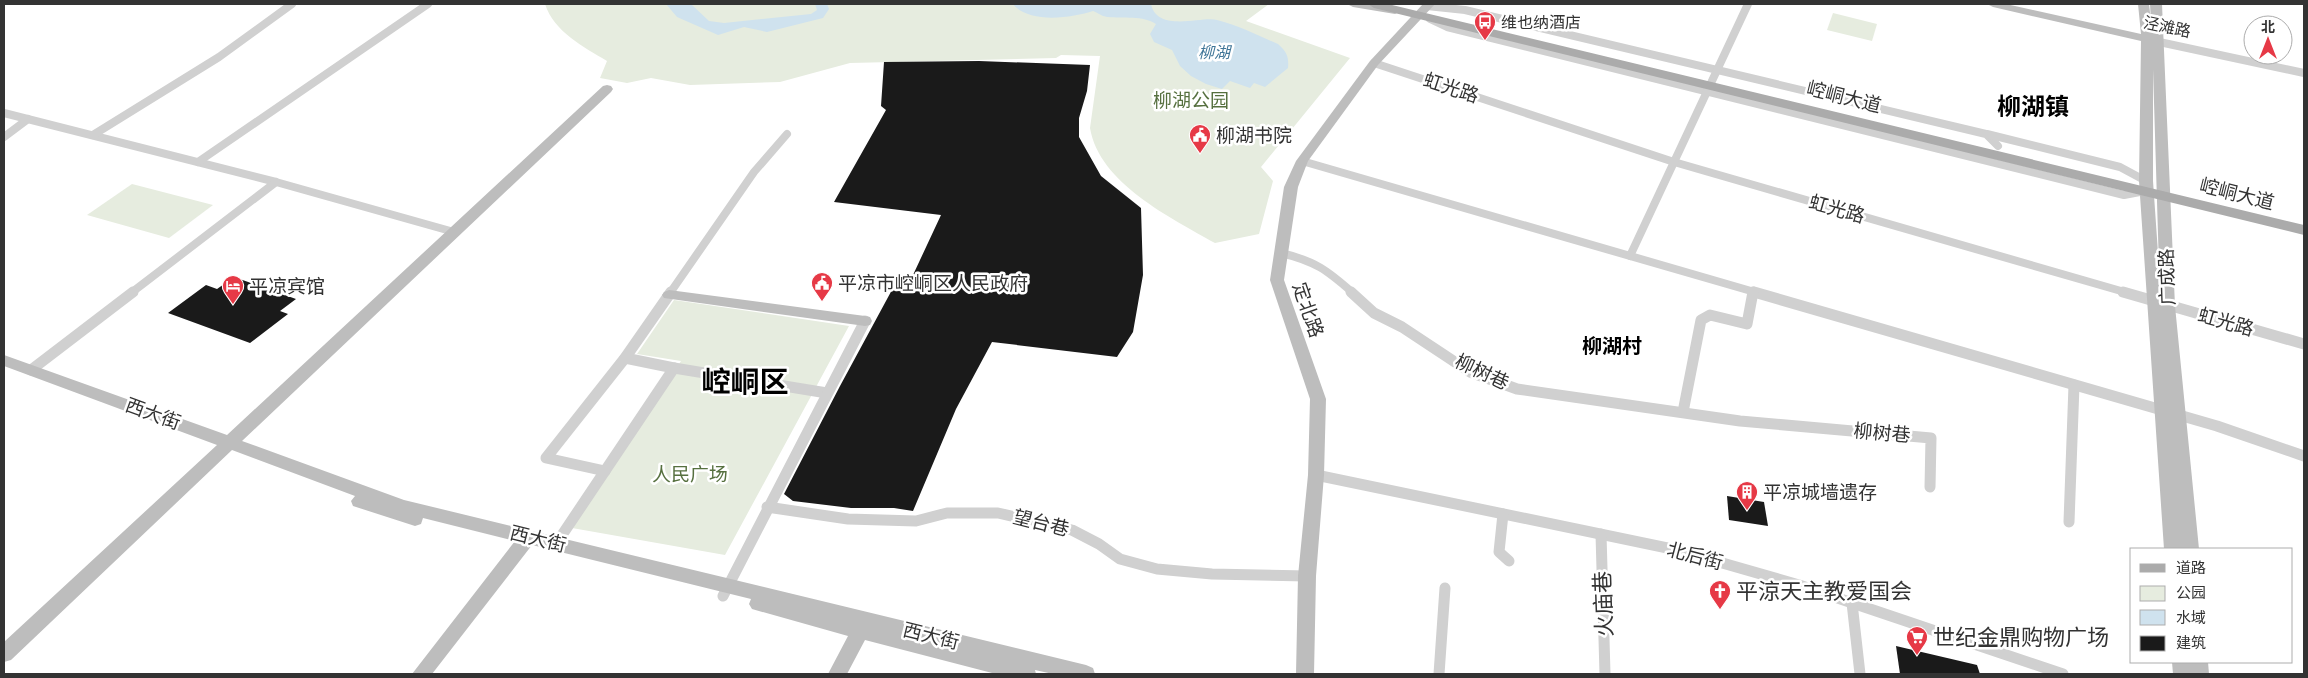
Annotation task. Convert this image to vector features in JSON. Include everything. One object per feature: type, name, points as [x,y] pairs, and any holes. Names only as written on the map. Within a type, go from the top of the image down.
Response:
[{"type":"main road","points":[[1352,4],[1422,6]]},
{"type":"main road","name":"崆峒大道","points":[[1374,4],[1422,6],[1712,81],[2164,190],[2304,219]]},
{"type":"main road","name":"泾滩路","points":[[1993,4],[2153,40]]},
{"type":"main road","name":"广成路","points":[[2144,4],[2153,40],[2164,190],[2163,411],[2173,548]]},
{"type":"main road","name":"广成路","points":[[2156,4],[2147,186],[2179,415],[2190,548]]},
{"type":"main road","name":"定北路","points":[[1305,674],[1307,576],[1316,475],[1318,399],[1277,280],[1290,187],[1302,161],[1374,63],[1422,6]]},
{"type":"main road","name":"崆峒大道","points":[[1712,81],[1998,146],[2147,186]]},
{"type":"main road","points":[[4,654],[224,446],[608,90]]},
{"type":"main road","name":"崆峒大道","points":[[2164,190],[2304,230]]},
{"type":"main road","points":[[669,295],[865,321]]},
{"type":"main road","name":"西大街","points":[[4,360],[394,514],[525,541],[864,625],[1086,674]]},
{"type":"main road","name":"西大街","points":[[4,370],[224,446]]},
{"type":"main road","points":[[421,674],[525,541]]},
{"type":"main road","name":"西大街","points":[[525,541],[556,544],[725,591]]},
{"type":"main road","points":[[837,674],[864,625]]},
{"type":"main road","name":"西大街","points":[[864,625],[1027,674]]},
{"type":"street","points":[[93,135],[219,57],[236,42],[292,4]]},
{"type":"street","points":[[198,162],[428,4]]},
{"type":"street","points":[[1630,256],[1748,4]]},
{"type":"street","name":"泾滩路","points":[[2153,40],[2304,73]]},
{"type":"street","name":"虹光路","points":[[1374,63],[1674,162],[2304,344]]},
{"type":"street","points":[[1712,81],[1986,134],[2120,167],[2147,186]]},
{"type":"street","points":[[4,113],[276,182],[454,232]]},
{"type":"street","points":[[4,137],[28,119]]},
{"type":"street","points":[[605,471],[546,458],[625,358],[754,172],[787,134]]},
{"type":"street","points":[[1986,134],[1998,146]]},
{"type":"street","points":[[1302,161],[2179,415],[2304,456]]},
{"type":"street","points":[[32,370],[276,182]]},
{"type":"street","name":"柳树巷","points":[[1281,253],[1307,259],[1331,273],[1374,313],[1402,327],[1470,372],[1517,388],[1683,412],[1740,420],[1931,438],[1930,487]]},
{"type":"street","points":[[1683,412],[1701,320],[1710,315],[1748,324],[1753,292]]},
{"type":"street","points":[[725,591],[865,321]]},
{"type":"street","points":[[625,358],[826,393]]},
{"type":"street","points":[[556,544],[674,368]]},
{"type":"street","points":[[2069,522],[2074,385]]},
{"type":"street","name":"北后街","points":[[1316,475],[1677,550],[1799,585],[2063,674]]},
{"type":"street","name":"望台巷","points":[[767,507],[848,519],[916,521],[947,514],[998,513],[1072,530],[1099,544],[1110,554],[1120,559],[1157,569],[1212,574],[1307,576]]},
{"type":"street","points":[[1503,514],[1499,552],[1509,560]]},
{"type":"street","name":"火庙巷","points":[[1601,534],[1605,674]]},
{"type":"street","points":[[1439,674],[1445,588]]},
{"type":"street","points":[[1852,603],[1860,674]]},
{"type":"green space","name":"柳湖公园","points":[[545,4],[1269,4],[1246,21],[1350,58],[1261,167],[1273,181],[1259,234],[1215,243],[1139,197],[1107,166],[1096,148],[1090,128],[1100,56],[1061,55],[1056,58],[850,63],[780,82],[690,85],[651,78],[627,83],[600,78],[607,61],[563,31],[549,14]]},
{"type":"green space","points":[[1833,13],[1877,24],[1872,41],[1827,30]]},
{"type":"green space","points":[[132,184],[213,205],[169,238],[87,215]]},
{"type":"green space","name":"人民广场","points":[[674,300],[849,326],[725,555],[572,528],[681,361],[637,354]]},
{"type":"water","points":[[666,4],[691,4],[709,21],[724,23],[811,14],[817,10],[815,4],[827,4],[829,9],[823,18],[767,32],[744,27],[718,35],[677,17]]},
{"type":"water","name":"柳湖","points":[[1013,4],[1151,4],[1155,13],[1171,21],[1217,20],[1278,44],[1287,55],[1288,68],[1265,87],[1254,83],[1250,88],[1230,81],[1222,89],[1206,84],[1191,76],[1180,66],[1172,50],[1154,42],[1150,34],[1156,24],[1151,21],[1139,18],[1106,17],[1093,11],[1074,16],[1039,17],[1029,15]]},
{"type":"building","points":[[979,61],[1090,65],[1087,91],[1079,118],[1079,137],[1101,176],[1141,208],[1143,275],[1133,332],[1117,357],[992,342],[956,409],[913,511],[894,508],[851,508],[793,501],[784,494],[893,288],[906,290],[941,215],[834,202],[886,110],[881,106],[884,62]]},
{"type":"building","name":"平凉宾馆","points":[[234,277],[296,299],[280,311],[288,314],[250,343],[168,313],[206,285],[217,289]]},
{"type":"building","name":"平凉城墙遗存","points":[[1727,496],[1764,502],[1768,526],[1729,520]]},
{"type":"building","name":"世纪金鼎购物广场","points":[[1896,646],[1977,665],[1980,674],[1900,674]]},
{"type":"place","name":"维也纳酒店","points":[[1485,41]]},
{"type":"place","name":"柳湖书院","points":[[1200,154]]},
{"type":"place","name":"平凉市崆峒区人民政府","points":[[822,302]]},
{"type":"place","name":"平凉宾馆","points":[[233,305]]},
{"type":"place","name":"平凉城墙遗存","points":[[1747,511]]},
{"type":"place","name":"平涼天主教爱国会","points":[[1720,610]]},
{"type":"place","name":"世纪金鼎购物广场","points":[[1917,656]]},
{"type":"district","name":"柳湖镇","points":[[2033,106]]},
{"type":"district","name":"柳湖村","points":[[1612,346]]},
{"type":"district","name":"崆峒区","points":[[745,381]]}]
